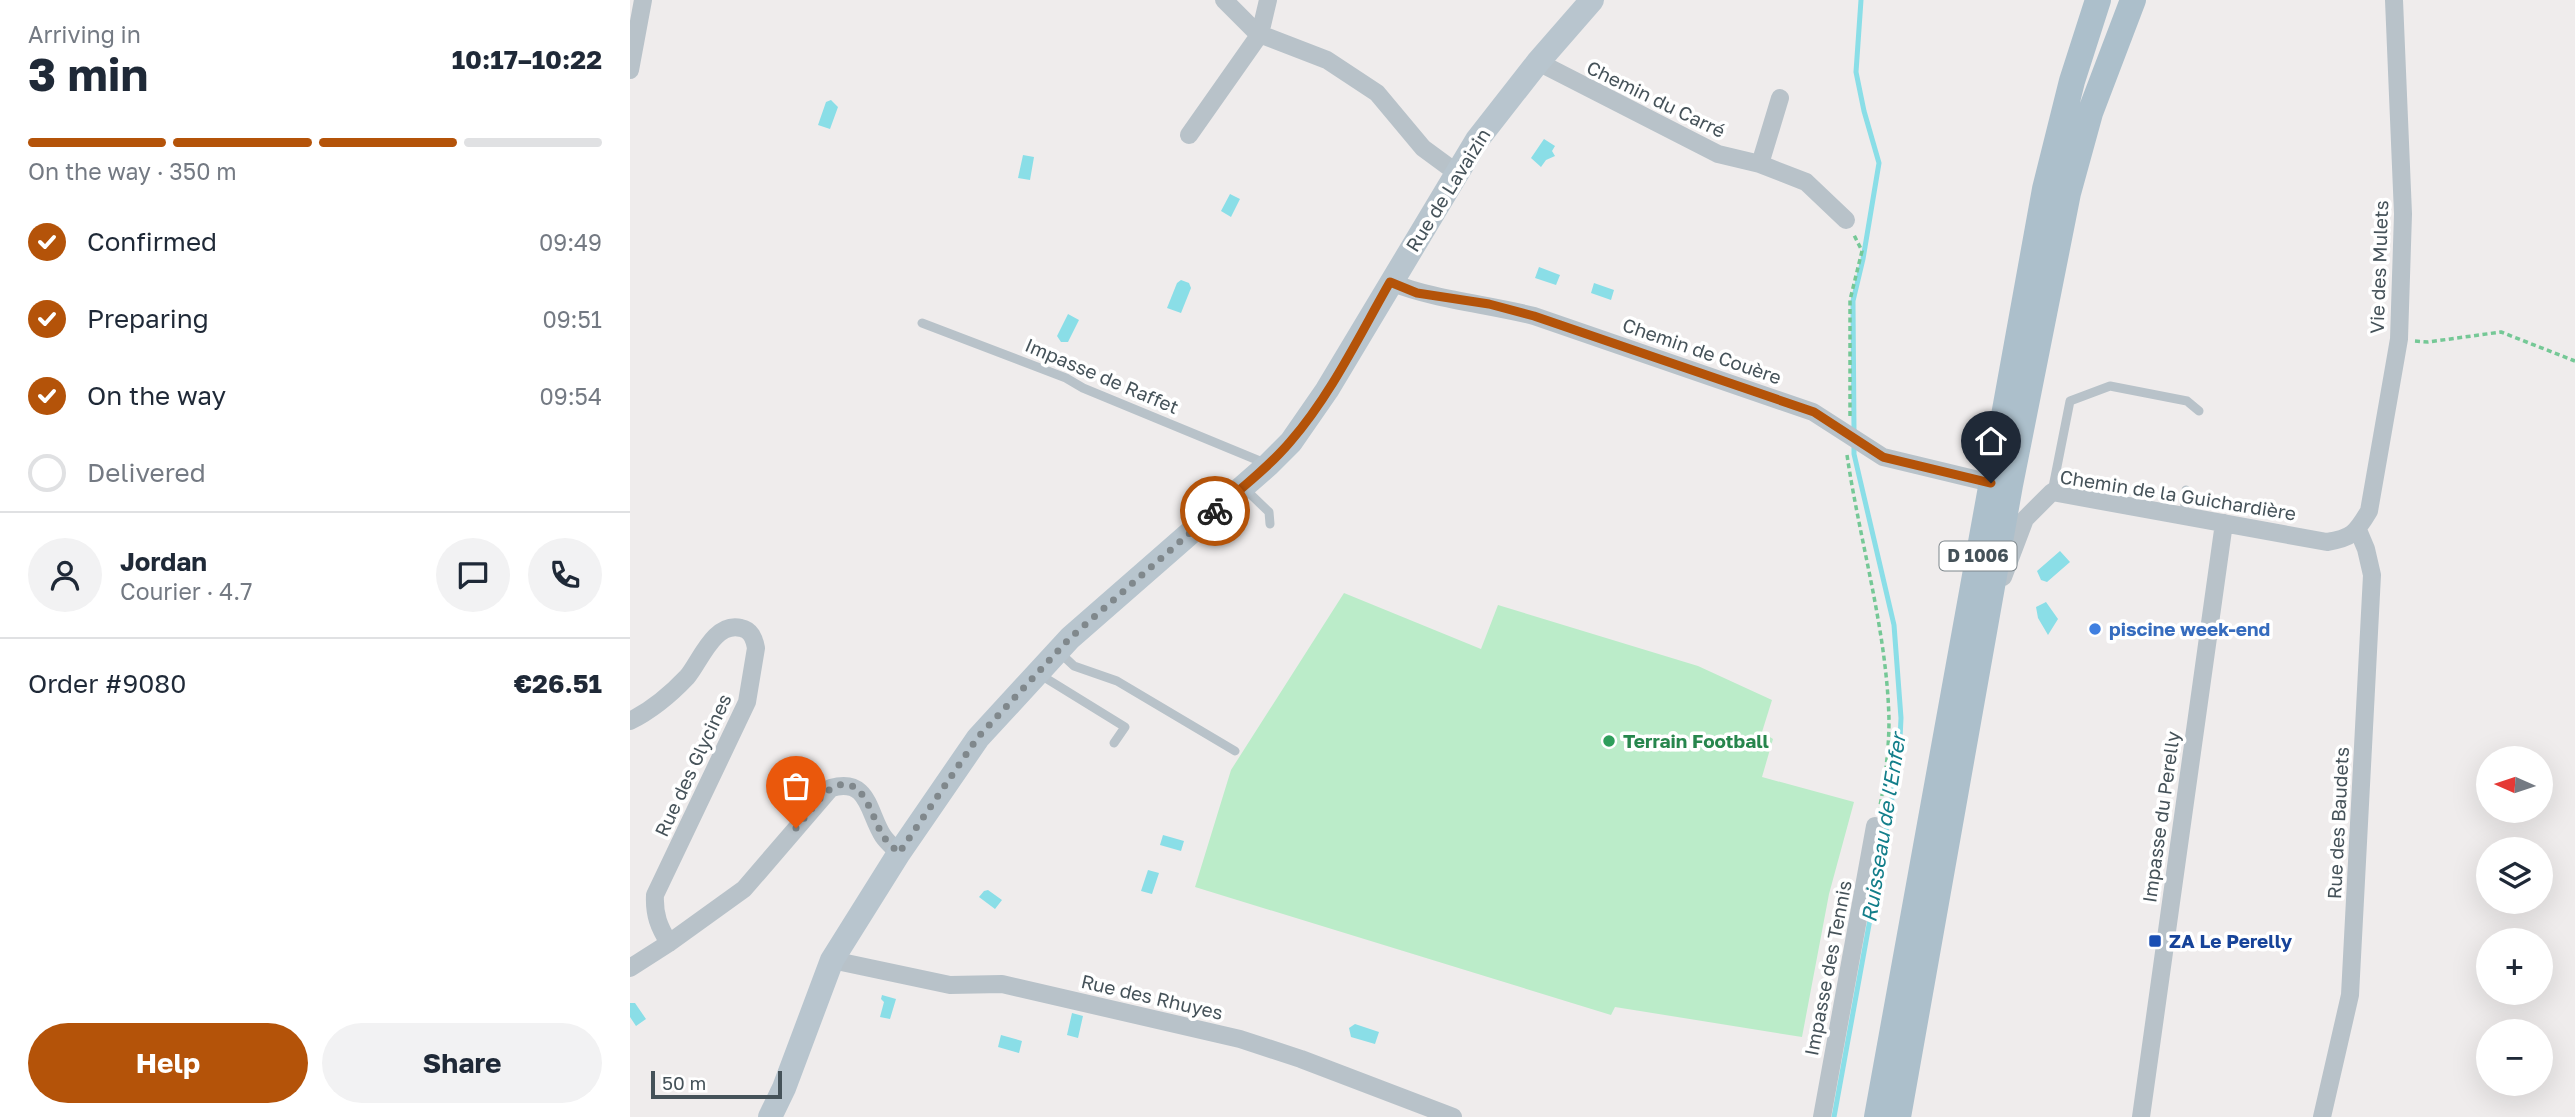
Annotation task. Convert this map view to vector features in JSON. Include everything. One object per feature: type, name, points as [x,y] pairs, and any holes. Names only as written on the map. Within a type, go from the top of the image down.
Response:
[{"type":"main road","name":"Rue de Lavaizin","points":[[769,1117],[784,1088],[832,960],[899,853],[978,737],[1070,638],[1291,442],[1327,390],[1477,141],[1538,62],[1592,0]]},
{"type":"main road","name":"D 1006","points":[[1877,1117],[2045,189],[2072,81],[2098,0]]},
{"type":"main road","name":"D 1006","points":[[1898,1117],[2010,485],[2068,193],[2090,113],[2133,0]]},
{"type":"street","points":[[630,70],[643,0]]},
{"type":"street","points":[[1224,0],[1260,34],[1327,60],[1377,93],[1423,148],[1457,173]]},
{"type":"street","points":[[1189,135],[1260,34],[1268,0]]},
{"type":"street","name":"Vie des Mulets","points":[[2358,530],[2369,511],[2399,339],[2403,214],[2394,0]]},
{"type":"street","name":"Chemin du Carré","points":[[1538,62],[1717,153],[1760,164],[1806,182],[1846,220]]},
{"type":"street","points":[[1760,164],[1780,98]]},
{"type":"street","name":"Chemin de Couère","points":[[1390,282],[1417,293],[1489,304],[1534,316],[1814,412],[1883,457],[1991,483]]},
{"type":"street","name":"Chemin de la Guichardière","points":[[1986,623],[2025,519],[2052,492],[2327,542],[2344,540],[2358,530]]},
{"type":"street","name":"Impasse du Perelly","points":[[2141,1117],[2224,523]]},
{"type":"street","name":"Rue des Baudets","points":[[2322,1117],[2350,995],[2372,575],[2358,530]]},
{"type":"street","name":"Rue des Glycines","points":[[630,721],[653,709],[688,676],[713,640],[725,630],[737,626],[748,630],[756,648],[747,702],[655,895],[654,911],[658,926],[669,943]]},
{"type":"street","points":[[630,968],[744,889],[831,788],[844,784],[866,798],[883,836],[899,853]]},
{"type":"street","name":"Impasse des Tennis","points":[[1822,1117],[1875,827]]},
{"type":"street","name":"Rue des Rhuyes","points":[[832,960],[950,985],[1002,984],[1240,1039],[1301,1059],[1452,1117]]},
{"type":"lane","name":"Impasse de Raffet","points":[[922,323],[1066,378],[1083,388],[1268,465]]},
{"type":"lane","points":[[2052,492],[2070,401],[2110,386],[2187,401],[2199,411]]},
{"type":"lane","points":[[1243,487],[1269,512],[1270,524]]},
{"type":"lane","points":[[2183,516],[2186,490]]},
{"type":"lane","points":[[1058,651],[1074,666],[1117,681],[1235,751]]},
{"type":"lane","points":[[1037,673],[1125,727],[1114,743]]},
{"type":"path","points":[[1846,220],[1862,251],[1850,300],[1850,416],[1846,447],[1882,646],[1889,720],[1884,783],[1875,827]]},
{"type":"path","points":[[2399,339],[2428,342],[2501,332],[2575,361]]},
{"type":"green space","points":[[1344,593],[1481,649],[1498,605],[1698,666],[1772,700],[1762,732],[1773,739],[1762,777],[1854,802],[1829,894],[1802,1037],[1615,1007],[1611,1015],[1195,887],[1231,770]]},
{"type":"water","points":[[831,100],[838,107],[830,129],[818,125],[826,102]]},
{"type":"water","points":[[1544,139],[1555,146],[1552,151],[1555,156],[1546,160],[1541,167],[1531,158]]},
{"type":"water","points":[[1023,155],[1034,157],[1030,180],[1018,178]]},
{"type":"water","points":[[1230,194],[1240,199],[1231,217],[1221,211]]},
{"type":"water","points":[[1539,267],[1560,275],[1556,285],[1535,278]]},
{"type":"water","points":[[1181,280],[1189,283],[1191,288],[1181,313],[1167,308],[1177,283]]},
{"type":"water","points":[[1594,283],[1614,290],[1611,300],[1591,293]]},
{"type":"water","points":[[1068,314],[1079,320],[1068,342],[1061,342],[1057,336]]},
{"type":"water","points":[[2060,551],[2070,562],[2047,582],[2041,580],[2037,571]]},
{"type":"water","points":[[2046,602],[2058,619],[2048,635],[2038,618],[2036,607]]},
{"type":"water","points":[[1163,835],[1184,841],[1181,851],[1160,845]]},
{"type":"water","points":[[1148,870],[1159,873],[1152,894],[1141,891]]},
{"type":"water","points":[[988,890],[1002,900],[995,909],[979,897]]},
{"type":"water","points":[[882,995],[896,999],[890,1019],[880,1017],[884,1002]]},
{"type":"water","points":[[630,1003],[635,1003],[646,1019],[636,1026],[630,1017]]},
{"type":"water","points":[[1072,1013],[1083,1016],[1078,1038],[1067,1035]]},
{"type":"water","points":[[1355,1024],[1379,1032],[1375,1044],[1351,1037],[1349,1028]]},
{"type":"water","points":[[1001,1035],[1022,1041],[1019,1053],[998,1047]]},
{"type":"waterway","name":"Ruisseau de l'Enfer","points":[[1854,432],[1853,301],[1879,163],[1856,72],[1861,0]]},
{"type":"waterway","name":"Ruisseau de l'Enfer","points":[[1834,1117],[1899,760],[1901,718],[1894,625],[1854,454],[1854,442]]},
{"type":"way so far","points":[[796,828],[831,788],[844,784],[866,798],[883,836],[899,853],[978,737],[1070,638],[1215,511]]},
{"type":"place","name":"piscine week-end","points":[[2095,629]]},
{"type":"place","name":"Terrain Football","points":[[1609,741]]},
{"type":"place","name":"ZA Le Perelly","points":[[2155,941]]},
{"type":"route","points":[[1215,511],[1291,442],[1327,390],[1390,282],[1417,293],[1489,304],[1534,316],[1814,412],[1883,457],[1991,483]]}]
